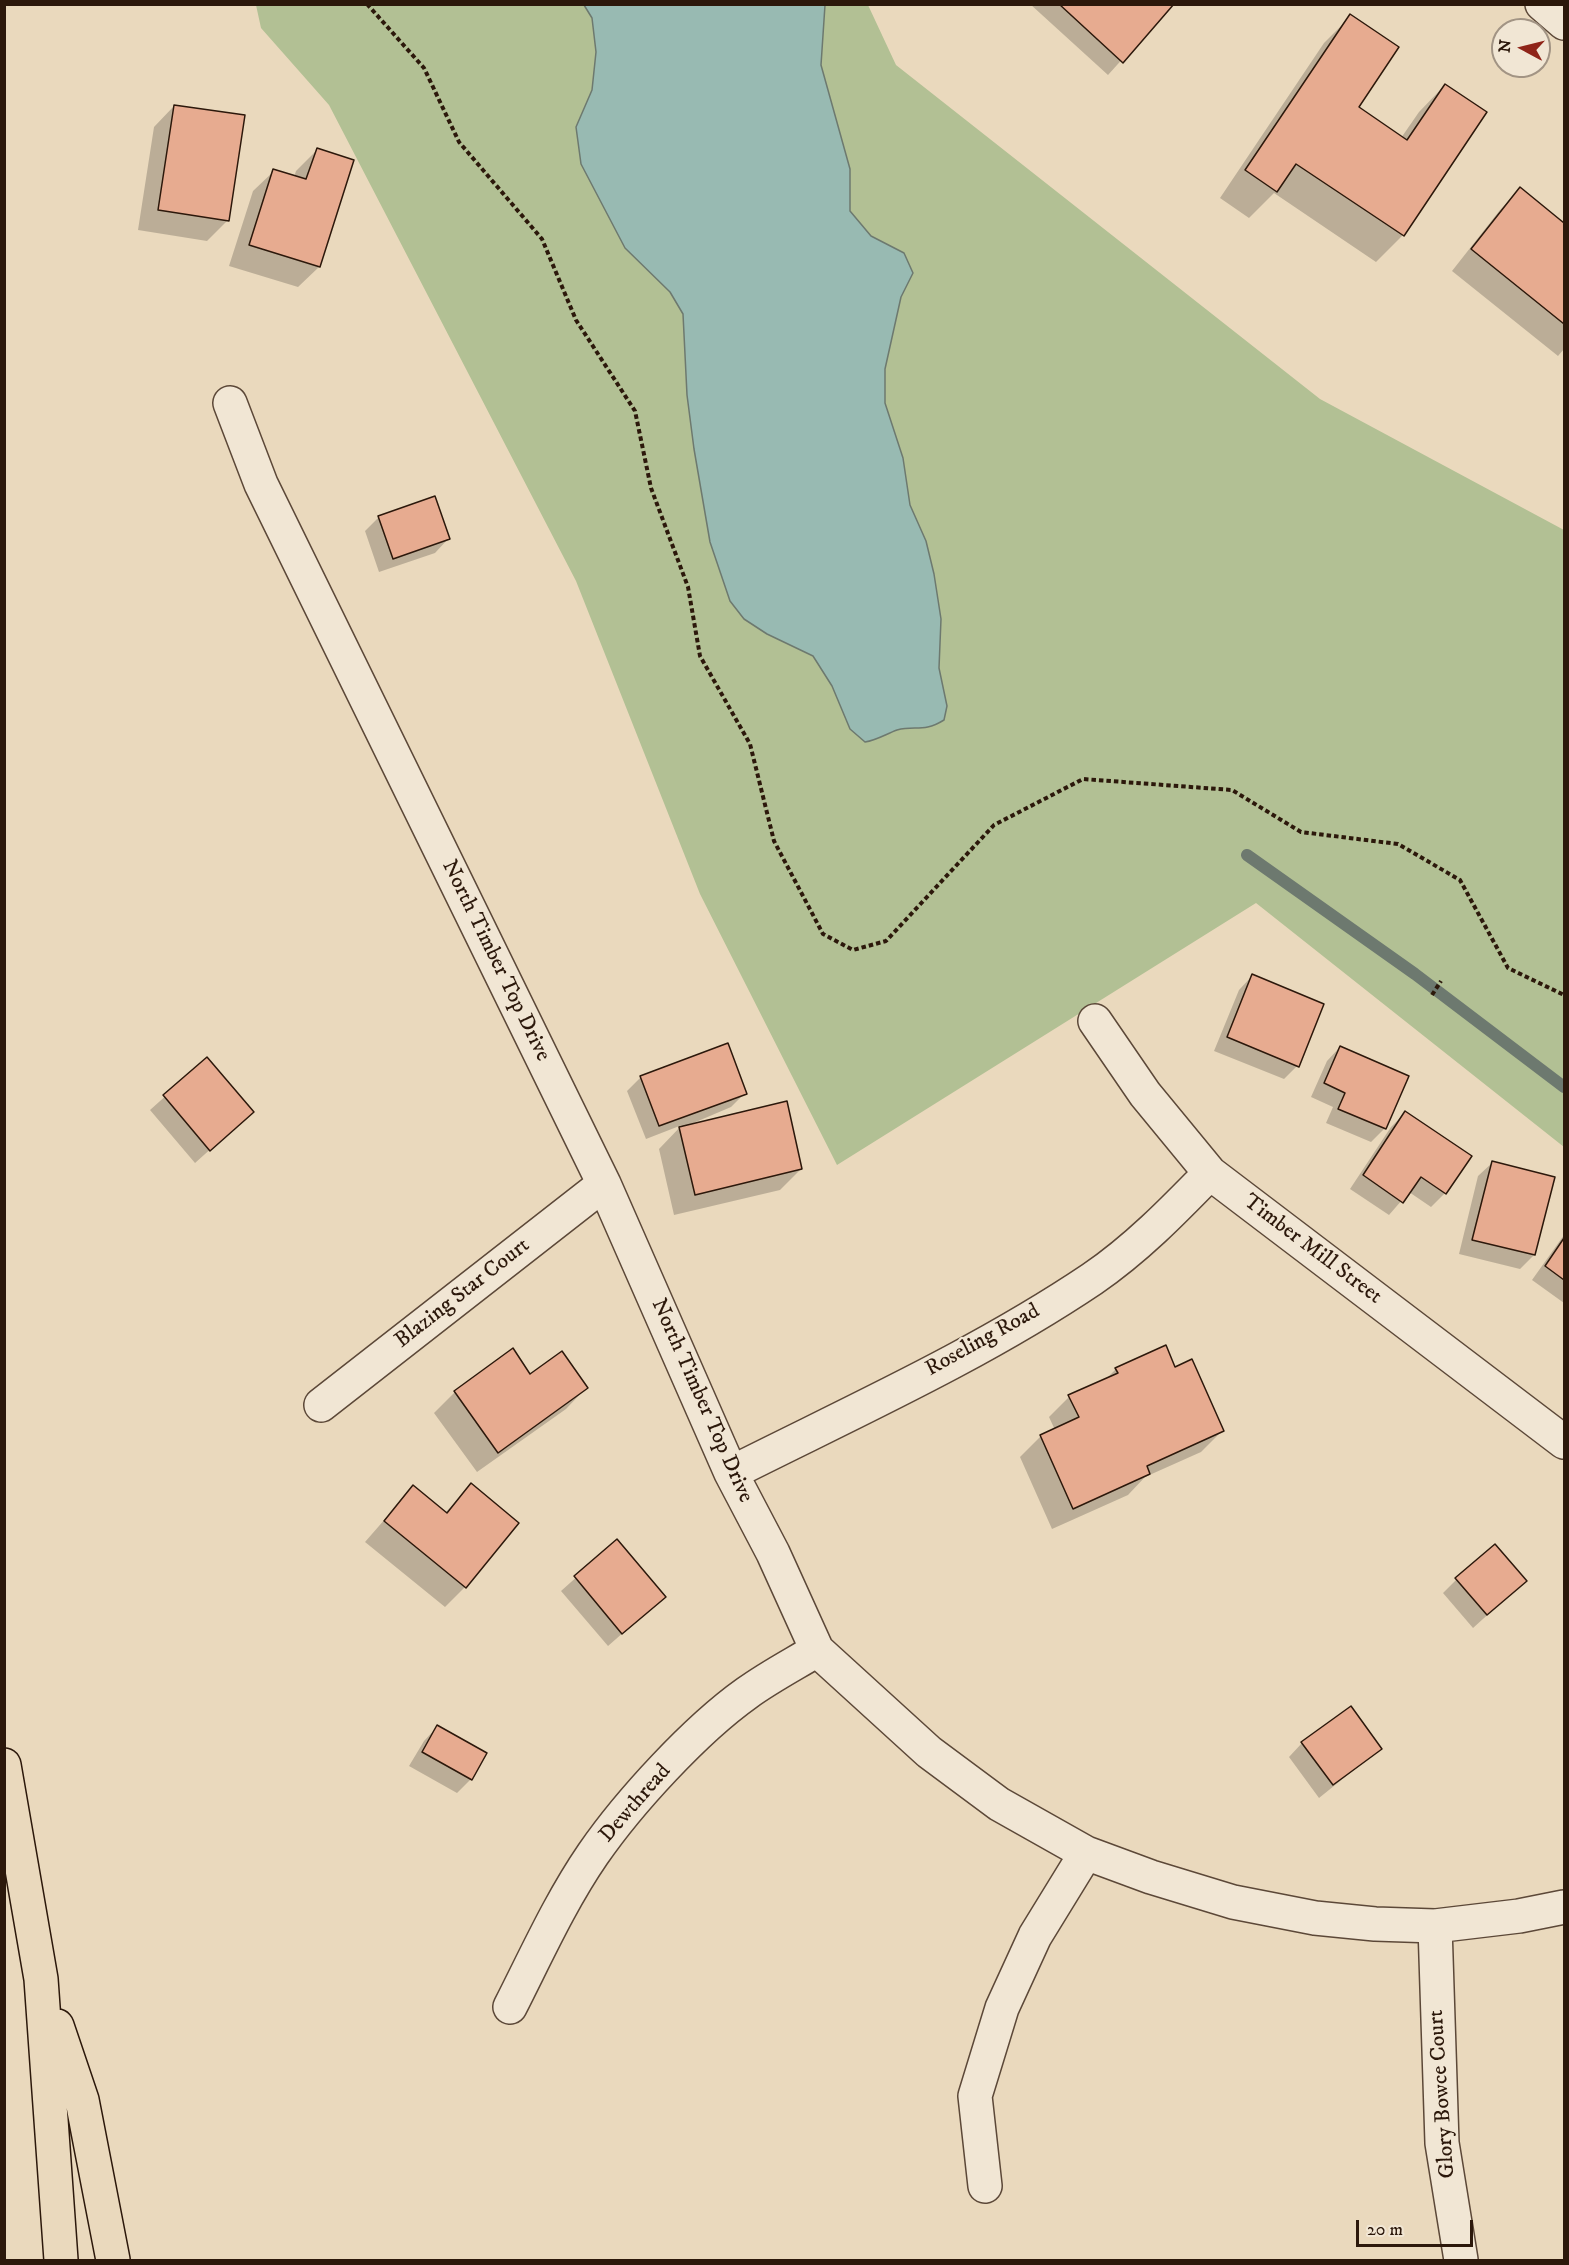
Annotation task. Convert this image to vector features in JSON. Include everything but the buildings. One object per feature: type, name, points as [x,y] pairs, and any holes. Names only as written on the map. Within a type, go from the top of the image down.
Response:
[{"type":"main road","points":[[4,1766],[41,1979],[61,2260]]},
{"type":"main road","points":[[41,1979],[82,2100],[113,2260]]},
{"type":"street","name":"North Timber Top Drive","points":[[230,403],[261,484],[604,1184],[731,1473],[773,1553],[817,1650],[929,1752],[999,1804],[1086,1853],[1233,1902],[1315,1918],[1375,1924],[1435,1926],[1519,1916],[1564,1907]]},
{"type":"street","name":"Timber Mill Street","points":[[1095,1021],[1145,1094],[1210,1173],[1564,1442]]},
{"type":"street","name":"Roseling Road","points":[[731,1473],[961,1357],[1092,1278],[1151,1233],[1210,1173]]},
{"type":"street","name":"Blazing Star Court","points":[[321,1405],[604,1184]]},
{"type":"street","name":"Dewthread","points":[[510,2007],[559,1911],[593,1854],[633,1803],[685,1747],[747,1693],[817,1650]]},
{"type":"street","points":[[985,2186],[975,2096],[1002,2008],[1035,1936],[1086,1853]]},
{"type":"street","name":"Glory Bowce Court","points":[[1435,1926],[1442,2143],[1461,2260]]},
{"type":"path","points":[[367,4],[424,68],[459,142],[542,239],[576,320],[636,411],[651,488],[688,587],[700,656],[750,744],[774,841],[823,934],[853,950],[886,941],[993,825],[1083,779],[1232,790],[1301,832],[1398,844],[1460,880],[1508,968],[1564,994]]},
{"type":"path","points":[[1432,995],[1441,981]]},
{"type":"green space","points":[[256,5],[868,5],[896,65],[1320,399],[1564,530],[1564,1147],[1256,903],[837,1165],[700,894],[576,581],[329,105],[261,28]]},
{"type":"water","points":[[584,5],[825,5],[821,65],[850,169],[850,211],[871,236],[904,253],[913,273],[901,297],[885,369],[885,403],[903,458],[910,505],[926,541],[934,574],[941,619],[939,668],[947,706],[944,720],[937,724],[925,728],[897,730],[865,742],[850,729],[832,686],[813,656],[767,634],[744,619],[730,601],[710,542],[694,449],[687,395],[683,314],[670,292],[625,248],[581,164],[576,127],[592,90],[596,52],[592,18]]},
{"type":"waterway","points":[[1247,855],[1415,974],[1564,1087]]}]
